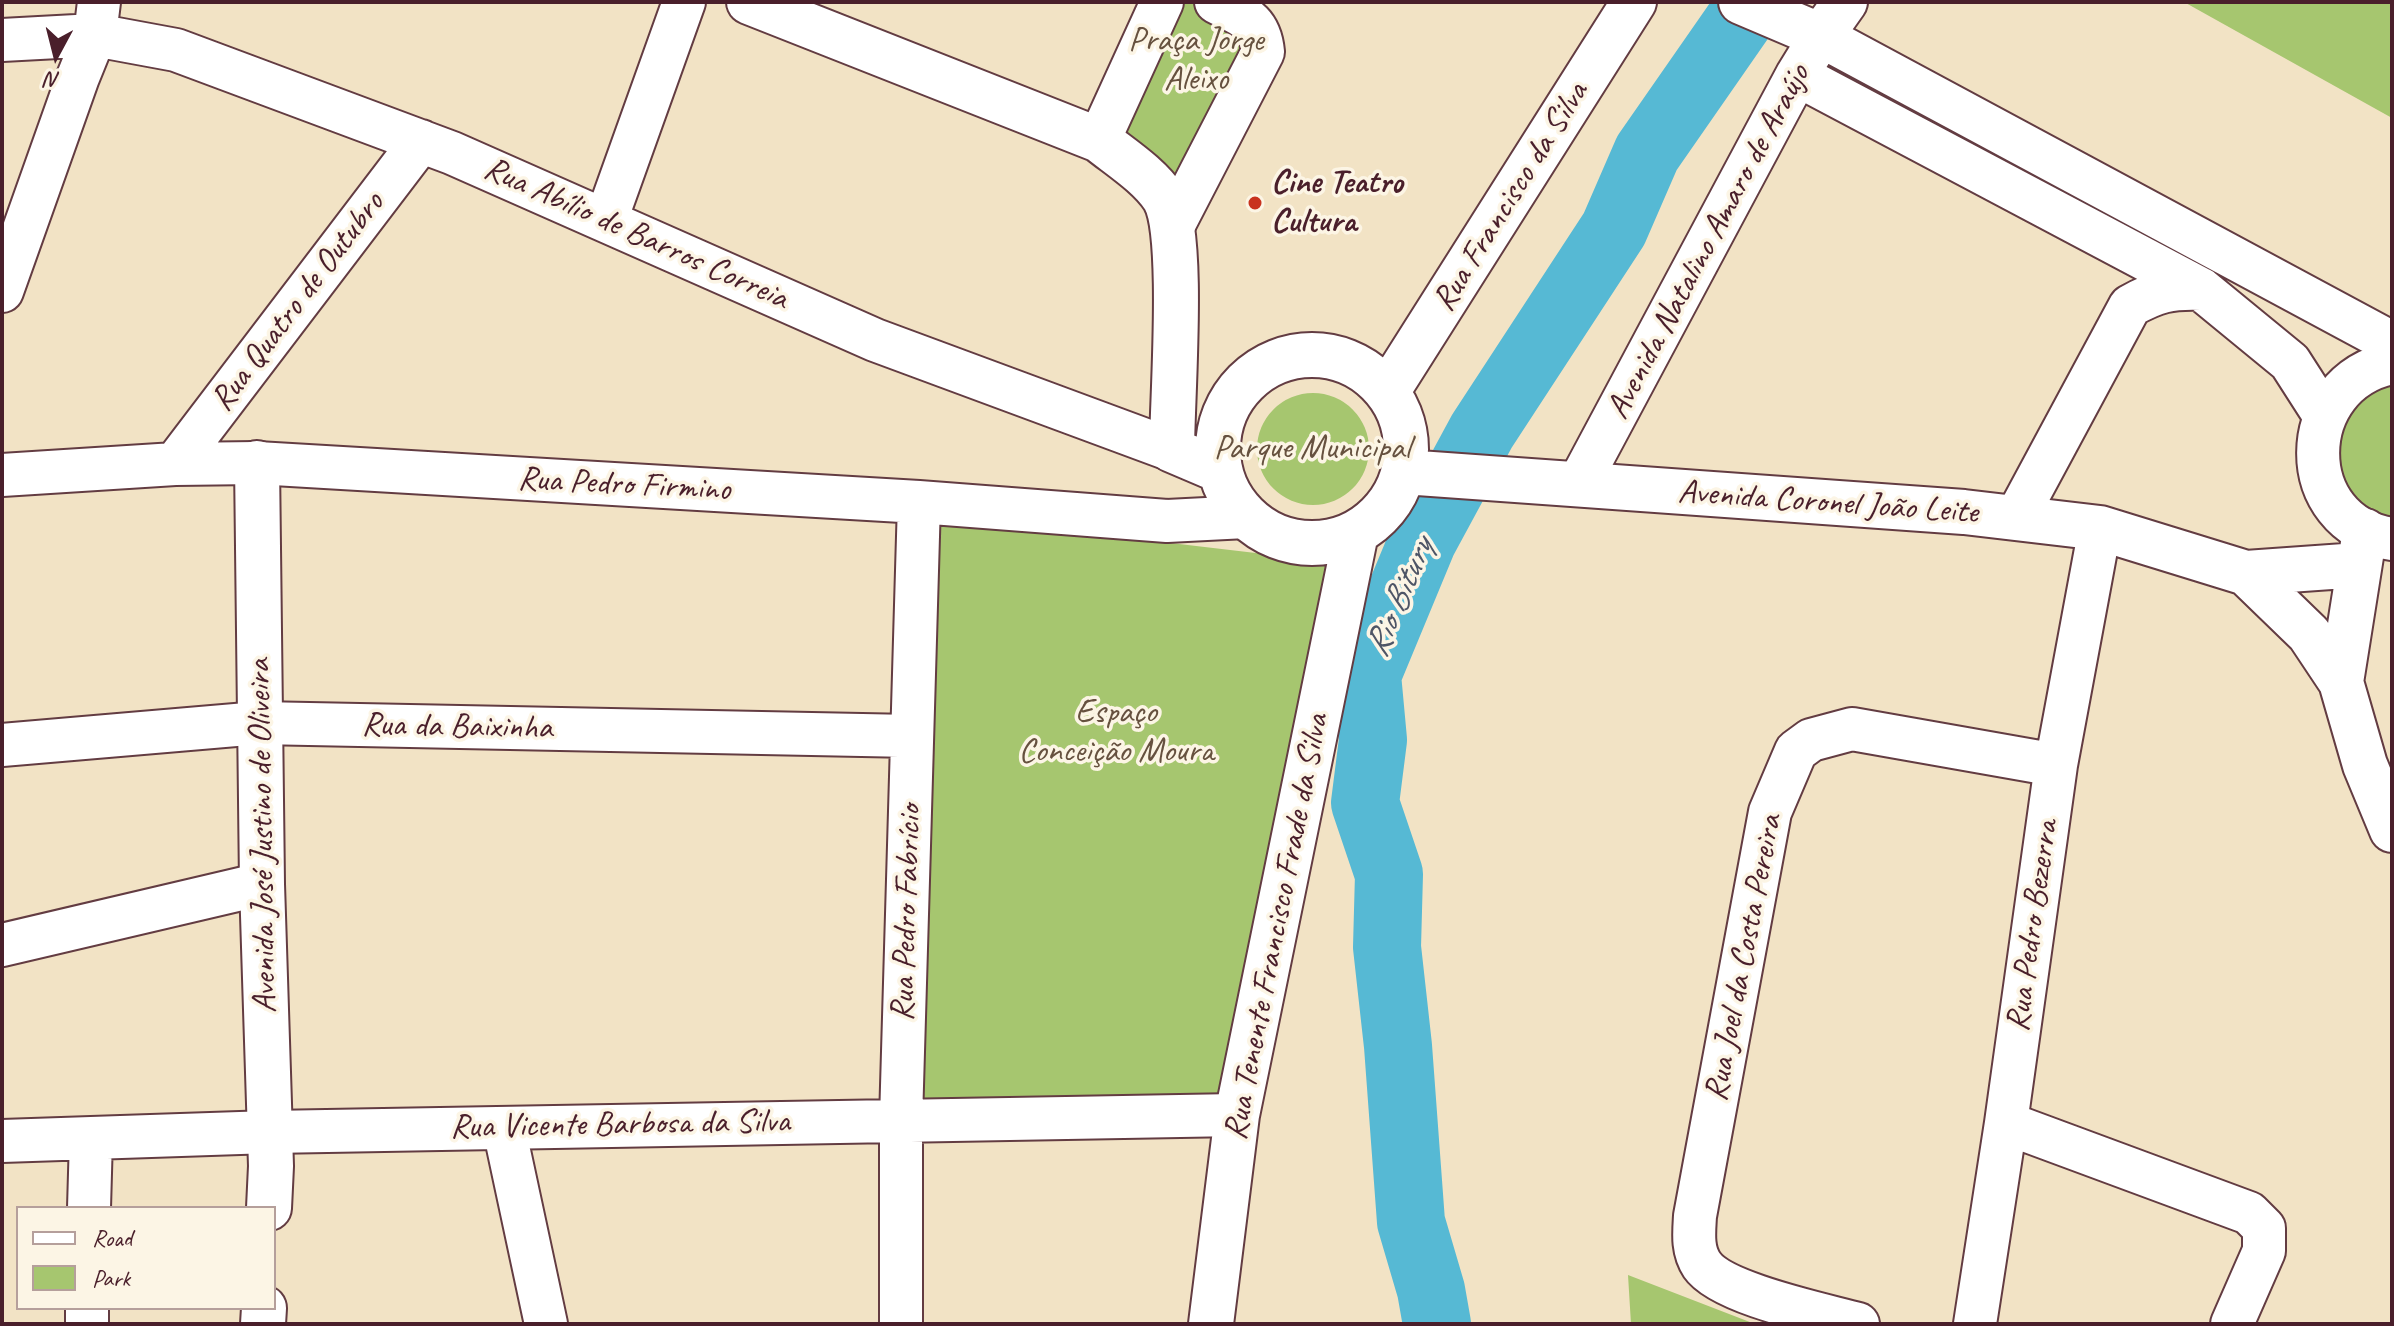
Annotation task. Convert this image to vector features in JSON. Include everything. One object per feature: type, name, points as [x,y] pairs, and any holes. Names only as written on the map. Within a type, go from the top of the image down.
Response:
[{"type":"street","points":[[606,220],[684,2]]},
{"type":"street","points":[[749,2],[1099,140],[1147,179],[1164,199],[1172,228],[1175,281],[1172,450],[1219,470]]},
{"type":"street","points":[[1099,140],[1162,2]]},
{"type":"street","points":[[1172,228],[1263,52],[1261,34],[1243,17],[1216,2]]},
{"type":"street","name":"Rua Francisco da Silva","points":[[1387,392],[1634,2]]},
{"type":"street","points":[[1741,2],[1817,19],[2392,343]]},
{"type":"street","points":[[2,291],[97,18]]},
{"type":"street","name":"Rua Abílio de Barros Correia","points":[[2,40],[97,18],[421,141],[875,340],[1172,450]]},
{"type":"street","name":"Avenida Natalino Amaro de Araújo","points":[[1559,484],[1797,75],[1817,19]]},
{"type":"street","points":[[1797,75],[2201,289],[2290,362],[2324,415]]},
{"type":"street","name":"Rua Quatro de Outubro","points":[[175,464],[421,141]]},
{"type":"street","points":[[2016,518],[2130,306],[2153,293],[2171,288],[2201,289]]},
{"type":"street","points":[[1303,355],[1335,358],[1364,370],[1387,392],[1401,417],[1406,444],[1419,474],[1377,517],[1356,533],[1328,542],[1298,542],[1270,533],[1246,517],[1229,495],[1219,470],[1218,438],[1227,407],[1245,382],[1272,364],[1303,355]]},
{"type":"street","points":[[2392,363],[2356,377],[2337,393],[2324,415],[2318,438],[2317,462],[2335,506],[2372,545],[2341,682],[2365,765],[2392,830]]},
{"type":"street","name":"Rua Pedro Firmino","points":[[2,475],[175,464],[257,463],[919,502],[1167,521],[1246,517]]},
{"type":"street","name":"Avenida José Justino de Oliveira","points":[[257,463],[269,1206]]},
{"type":"street","name":"Avenida Coronel João Leite","points":[[1419,474],[1949,511],[2100,528],[2246,573],[2309,634],[2341,682]]},
{"type":"street","name":"Rua Pedro Fabrício","points":[[901,1324],[901,1120],[919,502]]},
{"type":"street","name":"Rua Pedro Bezerra","points":[[1975,1324],[2056,765],[2100,528]]},
{"type":"street","name":"Rua Tenente Francisco Frade da Silva","points":[[1211,1324],[1237,1115],[1356,533]]},
{"type":"street","name":"Avenida Coronel João Leite","points":[[2246,573],[2372,545]]},
{"type":"street","name":"Rua da Baixinha","points":[[2,745],[259,723],[912,736]]},
{"type":"street","name":"Rua Joel da Costa Pereira","points":[[1858,1324],[1731,1287],[1703,1267],[1694,1244],[1700,1186],[1770,812],[1796,751],[1811,740],[1852,729],[2056,765]]},
{"type":"street","points":[[2,945],[262,884]]},
{"type":"street","name":"Rua Vicente Barbosa da Silva","points":[[2,1141],[270,1132],[1237,1115]]},
{"type":"street","points":[[2006,1123],[2241,1208],[2264,1228],[2264,1251],[2232,1324]]},
{"type":"street","points":[[504,1128],[546,1324]]},
{"type":"street","points":[[89,1206],[91,1138]]},
{"type":"green space","name":"Praça Jorge Aleixo","points":[[1162,2],[1216,2],[1261,34],[1172,228],[1099,140]]},
{"type":"green space","points":[[2184,2],[2392,2],[2392,118]]},
{"type":"green space","points":[[2392,372],[2392,526],[2340,495],[2331,422]]},
{"type":"green space","name":"Parque Municipal","points":[[1313,393],[1334,398],[1352,410],[1364,428],[1369,449],[1364,470],[1352,488],[1334,500],[1313,505],[1292,500],[1274,488],[1262,470],[1257,449],[1262,428],[1274,410],[1292,398]]},
{"type":"green space","name":"Espaço Conceição Moura","points":[[933,515],[1349,564],[1230,1107],[911,1108]]},
{"type":"green space","points":[[1628,1275],[1755,1324],[1631,1324]]},
{"type":"waterway","name":"Rio Bitury","points":[[1437,1324],[1431,1290],[1411,1222],[1387,947],[1389,874],[1365,803],[1373,740],[1367,675],[1423,540],[1482,431],[1614,229],[1647,153],[1752,2]]},
{"type":"place","name":"Cine Teatro Cultura","points":[[1255,203]]}]
